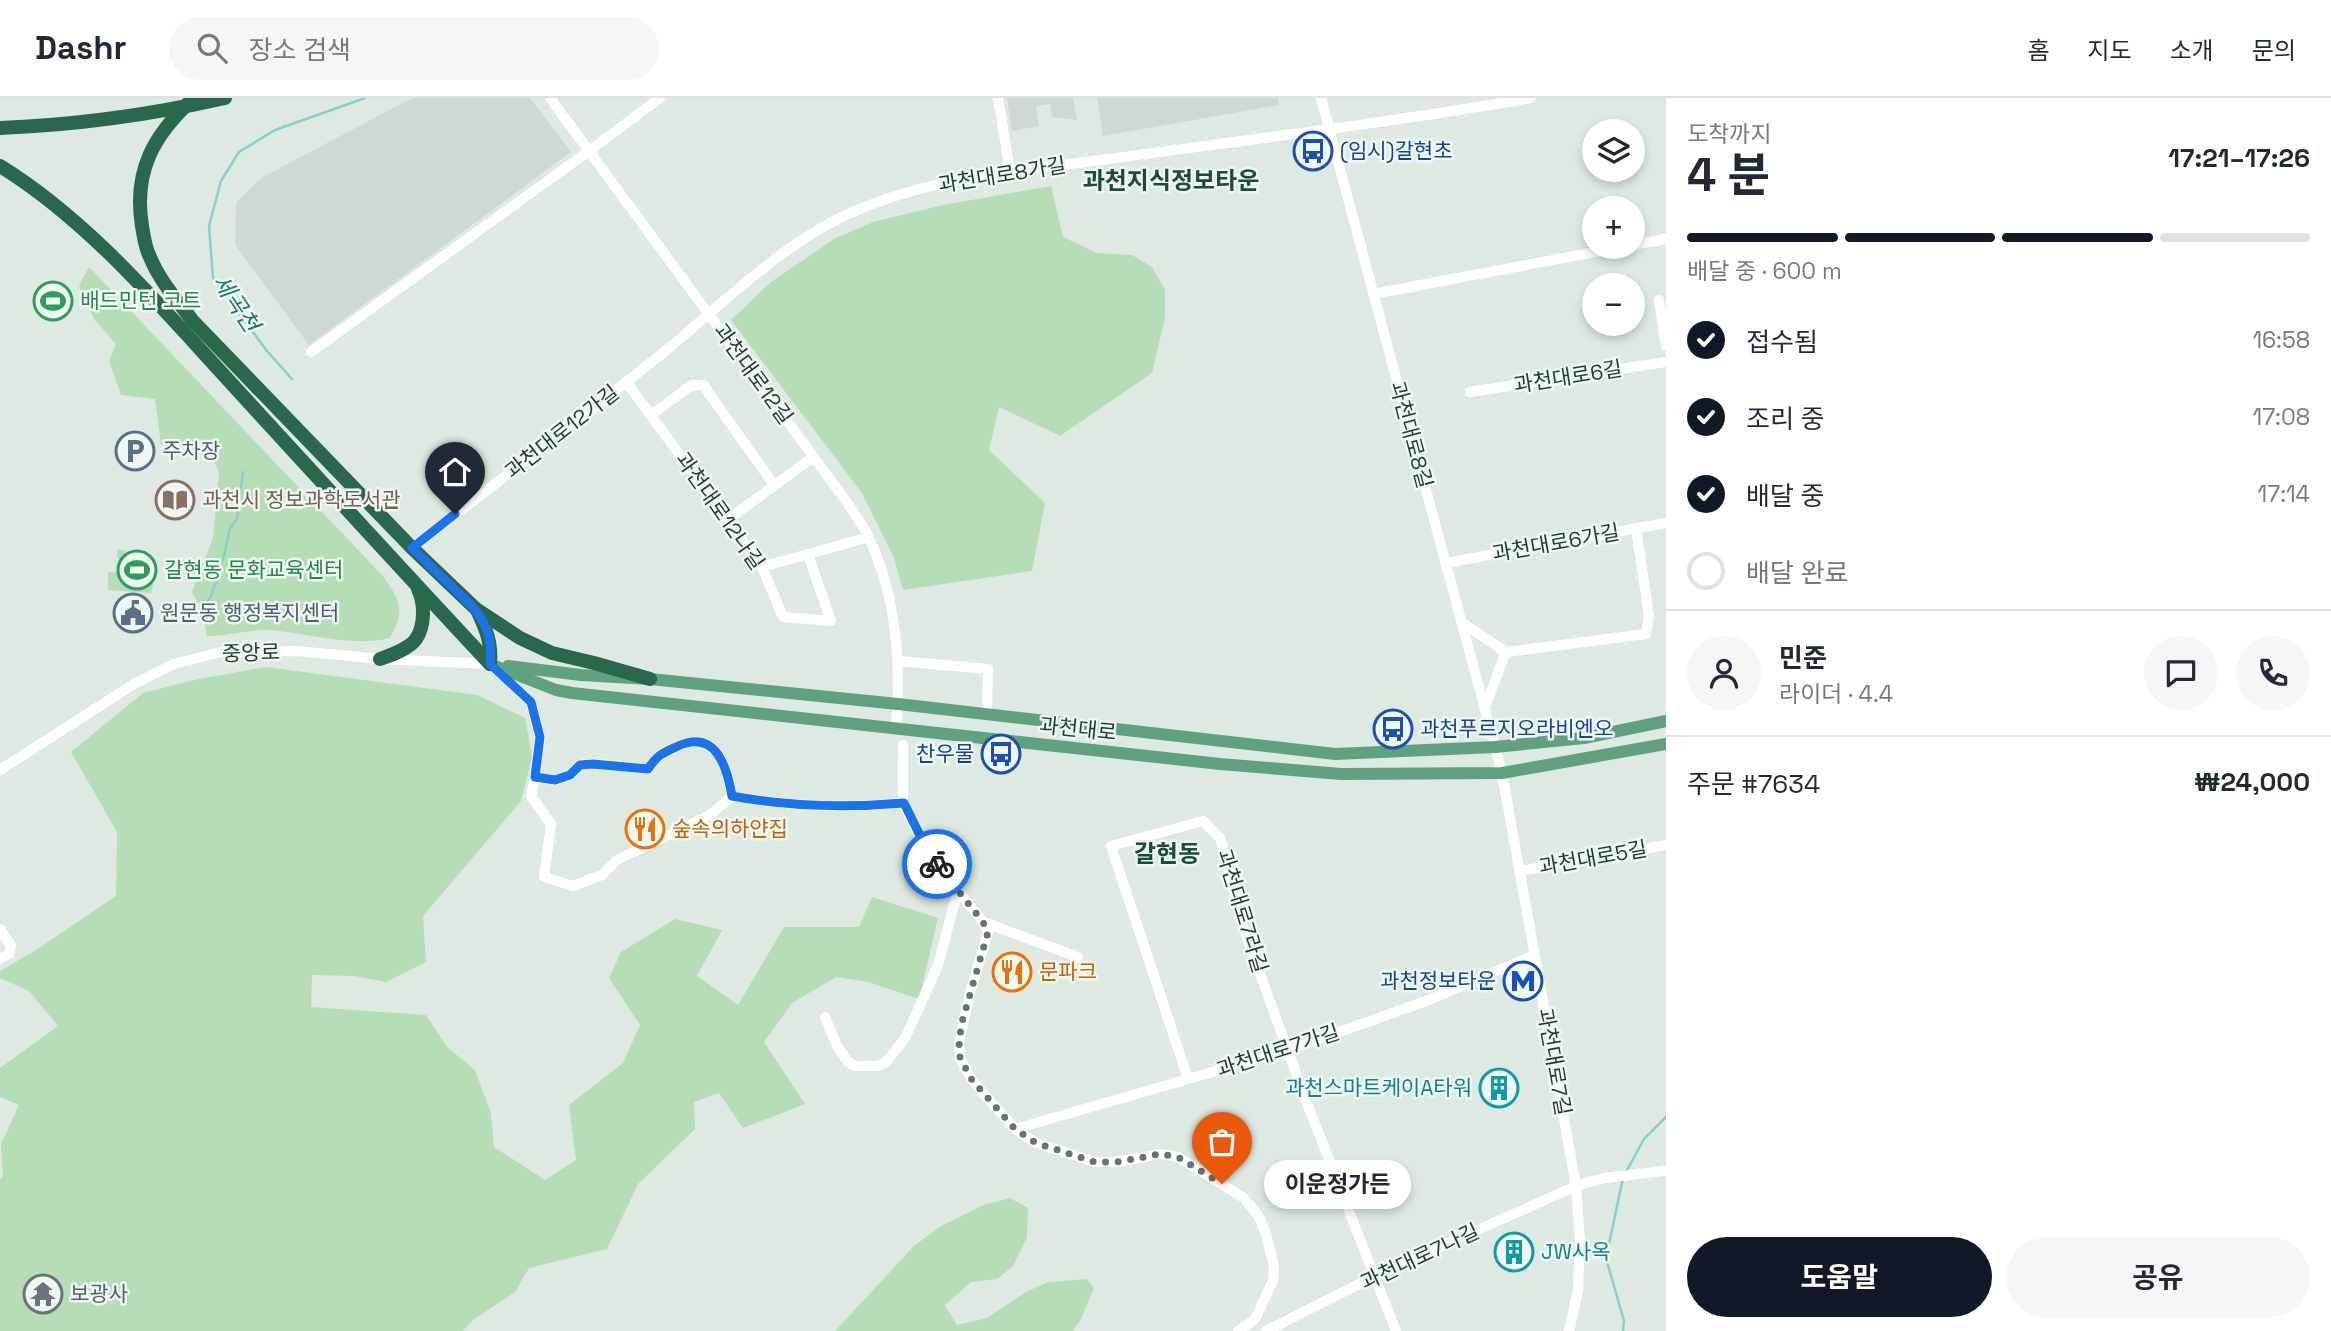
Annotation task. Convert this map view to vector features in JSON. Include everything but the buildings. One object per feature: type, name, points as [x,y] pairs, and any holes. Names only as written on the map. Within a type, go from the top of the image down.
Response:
[{"type":"highway","points":[[194,98],[167,124],[147,161],[139,189],[141,217],[150,258],[192,320],[412,548],[476,609],[520,638],[552,653],[650,680]]},
{"type":"highway","points":[[0,128],[53,126],[154,114],[225,98]]},
{"type":"highway","points":[[0,166],[45,196],[91,236],[203,352],[490,664]]},
{"type":"highway","points":[[380,659],[398,652],[415,640],[423,618],[423,598],[414,582]]},
{"type":"highway","points":[[476,609],[492,648],[490,664]]},
{"type":"main road","name":"과천대로","points":[[490,664],[580,675],[898,704],[1335,754],[1495,747],[1584,738],[1666,721]]},
{"type":"main road","name":"과천대로","points":[[490,664],[556,690],[572,693],[1220,764],[1341,774],[1502,773],[1666,744]]},
{"type":"main road","points":[[572,693],[569,683],[580,675]]},
{"type":"street","name":"과천대로12길","points":[[550,98],[846,501],[869,537],[885,582],[896,636],[899,676],[897,729]]},
{"type":"street","points":[[311,352],[660,98]]},
{"type":"street","points":[[999,98],[1010,172]]},
{"type":"street","name":"과천대로8길","points":[[1321,98],[1502,773]]},
{"type":"street","name":"과천대로8가길","points":[[710,315],[781,256],[823,228],[858,209],[930,186],[1010,172],[1329,129],[1531,98]]},
{"type":"street","points":[[1645,242],[1666,239]]},
{"type":"street","points":[[1373,294],[1582,254]]},
{"type":"street","points":[[1659,300],[1666,346]]},
{"type":"street","name":"과천대로12가길","points":[[412,548],[627,383],[710,315]]},
{"type":"street","name":"과천대로6길","points":[[1470,392],[1666,362]]},
{"type":"street","name":"과천대로12나길","points":[[627,383],[762,567],[783,617],[831,621],[808,555]]},
{"type":"street","points":[[651,415],[692,385],[703,385],[774,485]]},
{"type":"street","points":[[729,519],[813,457]]},
{"type":"street","name":"과천대로6가길","points":[[1446,563],[1666,523]]},
{"type":"street","points":[[1461,622],[1506,652],[1646,634],[1649,616],[1636,528]]},
{"type":"street","points":[[762,567],[869,537]]},
{"type":"street","name":"중앙로","points":[[0,770],[134,684],[174,664],[221,652],[296,651],[380,659],[490,664]]},
{"type":"street","points":[[1485,708],[1506,652]]},
{"type":"street","points":[[898,661],[988,668],[988,715]]},
{"type":"street","points":[[490,664],[531,702],[540,737],[531,796],[551,824],[544,877],[573,886],[602,875],[617,860],[710,815],[732,796]]},
{"type":"street","points":[[535,777],[555,780],[570,775],[580,765],[593,764],[648,769],[657,755],[690,740],[706,743],[720,757],[728,772],[732,796]]},
{"type":"street","points":[[904,745],[904,803],[928,852],[988,932],[962,1022],[959,1042],[960,1058],[972,1080],[1015,1129],[1036,1143],[1095,1162],[1117,1162],[1160,1154],[1178,1157],[1244,1198],[1259,1217],[1274,1266],[1273,1281],[1255,1319],[1238,1331]]},
{"type":"street","name":"과천대로7길","points":[[1502,773],[1576,1186],[1580,1241],[1578,1291],[1569,1331]]},
{"type":"street","points":[[732,796],[774,804],[825,807],[904,803]]},
{"type":"street","name":"과천대로7라길","points":[[1188,1079],[1111,846],[1203,821],[1220,838],[1244,930],[1289,1050]]},
{"type":"street","name":"과천대로5길","points":[[1520,871],[1666,845]]},
{"type":"street","points":[[825,1017],[837,1046],[849,1063],[855,1066],[877,1066],[885,1063],[911,1026],[938,965],[958,890]]},
{"type":"street","points":[[983,922],[1078,957]]},
{"type":"street","points":[[0,929],[11,946],[9,954],[0,959]]},
{"type":"street","name":"과천대로7가길","points":[[1015,1129],[1289,1050],[1429,1000],[1535,955]]},
{"type":"street","points":[[1289,1050],[1396,1331]]},
{"type":"street","points":[[1576,1186],[1604,1178],[1664,1171]]},
{"type":"street","name":"과천대로7나길","points":[[1266,1331],[1375,1276],[1576,1186]]},
{"type":"shaded area","points":[[412,98],[530,98],[571,152],[309,345],[235,245],[236,203],[261,178]]},
{"type":"shaded area","points":[[1007,98],[1073,98],[1077,120],[1052,117],[1050,104],[1036,106],[1039,126],[1012,131]]},
{"type":"shaded area","points":[[1097,98],[1278,98],[1279,105],[1103,136]]},
{"type":"green space","points":[[1051,186],[1063,237],[1097,253],[1132,255],[1152,267],[1165,290],[1165,317],[1152,373],[1060,436],[999,407],[989,450],[1045,503],[1032,571],[903,590],[894,558],[862,493],[731,320],[771,282],[834,239],[873,222],[943,205]]},
{"type":"green space","points":[[89,267],[382,575],[399,605],[398,619],[390,638],[375,641],[344,640],[267,630],[207,636],[203,613],[192,592],[213,538],[219,473],[211,452],[161,445],[155,399],[121,395],[109,361],[116,344],[94,319],[79,286]]},
{"type":"green space","name":"갈현동 문화교육센터","points":[[118,549],[130,553],[143,566],[154,581],[151,593],[108,590],[108,572],[127,572],[117,556]]},
{"type":"green space","points":[[266,667],[477,695],[525,718],[532,757],[521,801],[423,916],[426,962],[386,982],[355,976],[312,975],[311,1007],[426,1015],[447,1047],[475,1070],[491,1113],[494,1147],[545,1180],[576,1160],[569,1105],[623,1063],[640,1025],[609,978],[621,952],[675,919],[722,930],[697,976],[738,1005],[784,927],[859,927],[872,897],[938,918],[919,999],[868,982],[836,977],[792,1003],[764,1042],[805,1104],[743,1128],[719,1093],[694,1102],[695,1129],[638,1184],[607,1249],[529,1268],[515,1292],[473,1320],[463,1331],[0,1331],[0,1179],[3,1176],[1,1144],[19,1105],[0,1097],[0,1068],[58,1026],[29,991],[0,978],[0,971],[116,896],[117,832],[71,752],[143,693],[194,680]]},
{"type":"green space","points":[[1010,1198],[1028,1208],[1027,1237],[1013,1266],[997,1279],[971,1282],[945,1305],[957,1325],[987,1318],[1026,1292],[1048,1282],[1087,1279],[1094,1288],[1073,1331],[835,1331],[914,1246],[941,1226],[983,1205]]},
{"type":"waterway","name":"세곡천","points":[[292,379],[267,351],[213,278],[209,226],[221,181],[239,152],[275,130],[365,98]]},
{"type":"waterway","name":"세곡천","points":[[206,603],[211,596],[224,556],[230,528],[237,519],[243,472]]},
{"type":"waterway","points":[[1626,1172],[1644,1139],[1666,1117]]},
{"type":"waterway","points":[[1623,1178],[1606,1258],[1624,1321],[1623,1331]]},
{"type":"way so far","points":[[937,864],[988,932],[962,1022],[960,1058],[972,1080],[1015,1129],[1036,1143],[1095,1162],[1117,1162],[1160,1154],[1178,1157],[1222,1184]]},
{"type":"place","name":"(임시)갈현초","points":[[1313,151]]},
{"type":"place","name":"배드민턴 코트","points":[[53,301]]},
{"type":"place","name":"주차장","points":[[135,451]]},
{"type":"place","name":"과천시 정보과학도서관","points":[[175,500]]},
{"type":"place","name":"갈현동 문화교육센터","points":[[137,570]]},
{"type":"place","name":"원문동 행정복지센터","points":[[133,613]]},
{"type":"place","name":"과천푸르지오라비엔오","points":[[1393,729]]},
{"type":"place","name":"찬우물","points":[[1001,754]]},
{"type":"place","name":"숲속의하얀집","points":[[645,829]]},
{"type":"place","name":"문파크","points":[[1012,972]]},
{"type":"place","name":"과천정보타운","points":[[1523,981]]},
{"type":"place","name":"과천스마트케이A타워","points":[[1499,1088]]},
{"type":"place","name":"이운정가든","points":[[1222,1184]]},
{"type":"place","name":"JW사옥","points":[[1514,1252]]},
{"type":"place","name":"보광사","points":[[43,1294]]},
{"type":"district","name":"과천지식정보타운","points":[[1171,181]]},
{"type":"district","name":"갈현동","points":[[1167,854]]},
{"type":"route","points":[[455,514],[412,548],[476,609],[492,648],[490,664],[531,702],[540,737],[535,777],[555,780],[570,775],[580,765],[593,764],[648,769],[657,755],[690,740],[706,743],[720,757],[728,772],[732,796],[774,804],[825,807],[904,803],[928,852],[937,864]]}]
